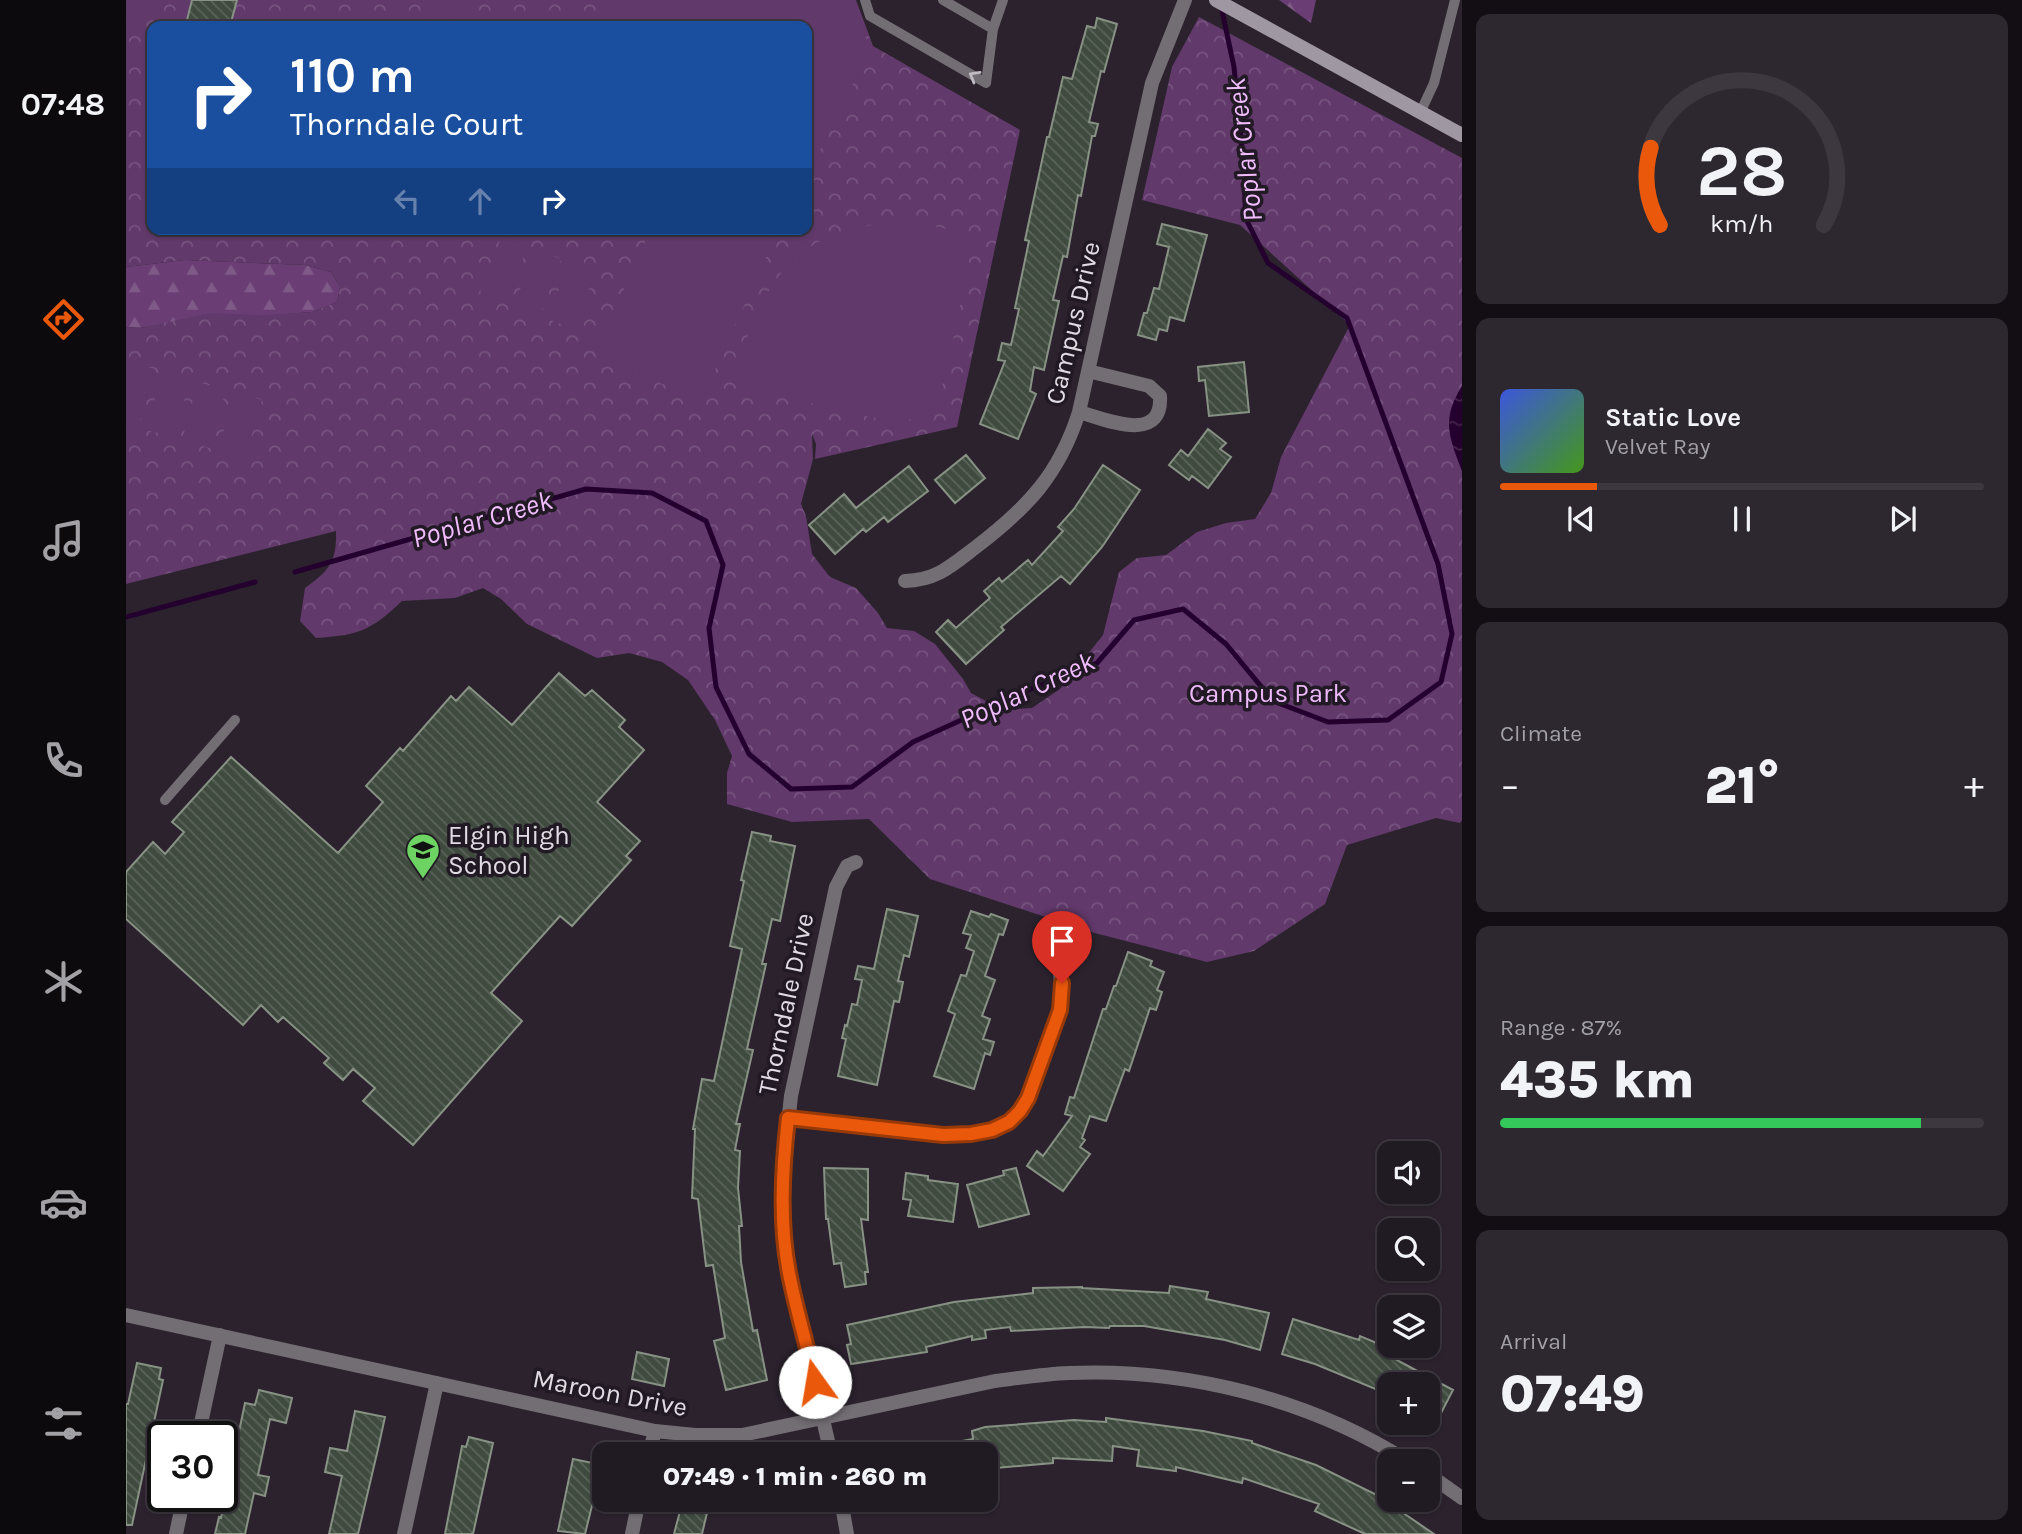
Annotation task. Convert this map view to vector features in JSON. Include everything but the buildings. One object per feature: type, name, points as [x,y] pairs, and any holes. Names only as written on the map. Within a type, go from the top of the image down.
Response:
[{"type":"main road","points":[[1216,0],[1462,135]]},
{"type":"street","name":"Campus Drive","points":[[905,582],[933,577],[947,569],[1007,523],[1032,500],[1059,461],[1070,439],[1079,412],[1152,83],[1185,0]]},
{"type":"street","points":[[1079,412],[1128,425],[1144,425],[1154,420],[1161,407],[1160,396],[1149,386],[1088,371]]},
{"type":"street","name":"Thorndale Drive","points":[[828,1442],[790,1277],[782,1181],[788,1118],[836,887],[848,866],[856,862]]},
{"type":"street","points":[[788,1118],[943,1135],[992,1130],[1009,1122],[1028,1098],[1060,1010],[1062,983],[1059,966]]},
{"type":"street","name":"Maroon Drive","points":[[126,1315],[655,1430],[695,1435],[742,1435],[995,1381],[1070,1373],[1112,1373],[1165,1378],[1259,1396],[1351,1430],[1385,1449]]},
{"type":"street","points":[[201,1421],[220,1335]]},
{"type":"street","points":[[404,1534],[437,1382]]},
{"type":"street","points":[[652,1442],[655,1430]]},
{"type":"street","points":[[1440,1482],[1462,1498]]},
{"type":"street","points":[[176,1534],[181,1512]]},
{"type":"street","points":[[632,1534],[637,1512]]},
{"type":"street","points":[[843,1512],[847,1534]]},
{"type":"lane","points":[[865,0],[870,16],[986,83],[993,29],[1002,1]]},
{"type":"lane","points":[[943,0],[993,29]]},
{"type":"lane","points":[[1420,113],[1436,76],[1455,0]]},
{"type":"lane","points":[[165,800],[235,720]]},
{"type":"green space","name":"Campus Park","points":[[126,0],[856,0],[873,46],[1020,130],[957,427],[815,459],[816,444],[812,434],[813,459],[801,504],[806,516],[812,554],[830,577],[856,588],[887,628],[914,631],[935,644],[971,693],[1003,710],[1032,708],[1060,689],[1103,635],[1119,572],[1137,558],[1166,555],[1197,532],[1226,523],[1255,519],[1271,493],[1281,457],[1350,325],[1240,225],[1142,200],[1172,67],[1199,17],[1462,158],[1462,820],[1460,823],[1436,818],[1347,845],[1325,904],[1254,951],[1207,962],[1091,932],[930,879],[869,819],[792,822],[727,804],[727,773],[732,756],[715,720],[688,680],[662,662],[629,653],[597,658],[527,624],[501,599],[483,588],[455,598],[402,601],[363,630],[316,638],[300,621],[305,588],[330,565],[335,551],[336,531],[126,584],[126,327],[141,328],[209,313],[263,315],[312,312],[337,302],[340,287],[331,272],[305,265],[185,260],[126,267]]},
{"type":"green space","points":[[126,0],[150,0],[143,28],[126,23]]},
{"type":"green space","points":[[248,0],[270,0],[264,21],[242,21]]},
{"type":"green space","points":[[436,0],[459,0],[453,21],[430,21]]},
{"type":"green space","points":[[603,0],[850,0],[865,34],[867,55],[812,167],[812,21],[594,21]]},
{"type":"green space","points":[[1279,0],[1316,0],[1311,23]]},
{"type":"green space","points":[[911,222],[973,234],[950,355],[938,399],[932,409],[896,423],[733,384],[756,315],[771,287],[789,265],[810,247],[837,234],[871,226]]},
{"type":"green space","points":[[648,235],[765,235],[774,239],[701,401],[595,354]]},
{"type":"green space","points":[[502,236],[528,246],[506,303],[480,292]]},
{"type":"green space","points":[[535,250],[561,259],[540,316],[514,306]]},
{"type":"green space","points":[[185,260],[305,265],[331,272],[340,287],[337,302],[312,312],[170,323],[140,328],[126,327],[126,267]]},
{"type":"green space","points":[[569,263],[595,273],[574,329],[548,319]]},
{"type":"green space","points":[[127,362],[154,369],[138,427],[126,424]]},
{"type":"green space","points":[[163,372],[190,380],[174,437],[146,430]]},
{"type":"green space","points":[[198,382],[226,390],[209,448],[182,440]]},
{"type":"green space","points":[[235,393],[262,400],[245,458],[218,450]]},
{"type":"water","points":[[1462,386],[1462,471],[1451,438],[1449,418]]},
{"type":"waterway","name":"Poplar Creek","points":[[295,572],[586,489],[652,493],[706,521],[723,565],[709,628],[716,687],[749,754],[791,789],[852,787],[913,742],[1021,693],[1097,663],[1134,620],[1183,609],[1226,644],[1273,701],[1328,722],[1388,720],[1441,682],[1452,634],[1438,564],[1347,318],[1268,263],[1246,219],[1234,67],[1221,6]]},
{"type":"waterway","name":"Poplar Creek","points":[[126,617],[255,582]]},
{"type":"place","name":"Elgin High School","points":[[423,880]]},
{"type":"route","points":[[815,1382],[790,1277],[785,1240],[782,1181],[788,1118],[943,1135],[992,1130],[1009,1122],[1028,1098],[1060,1010],[1062,983]]}]
